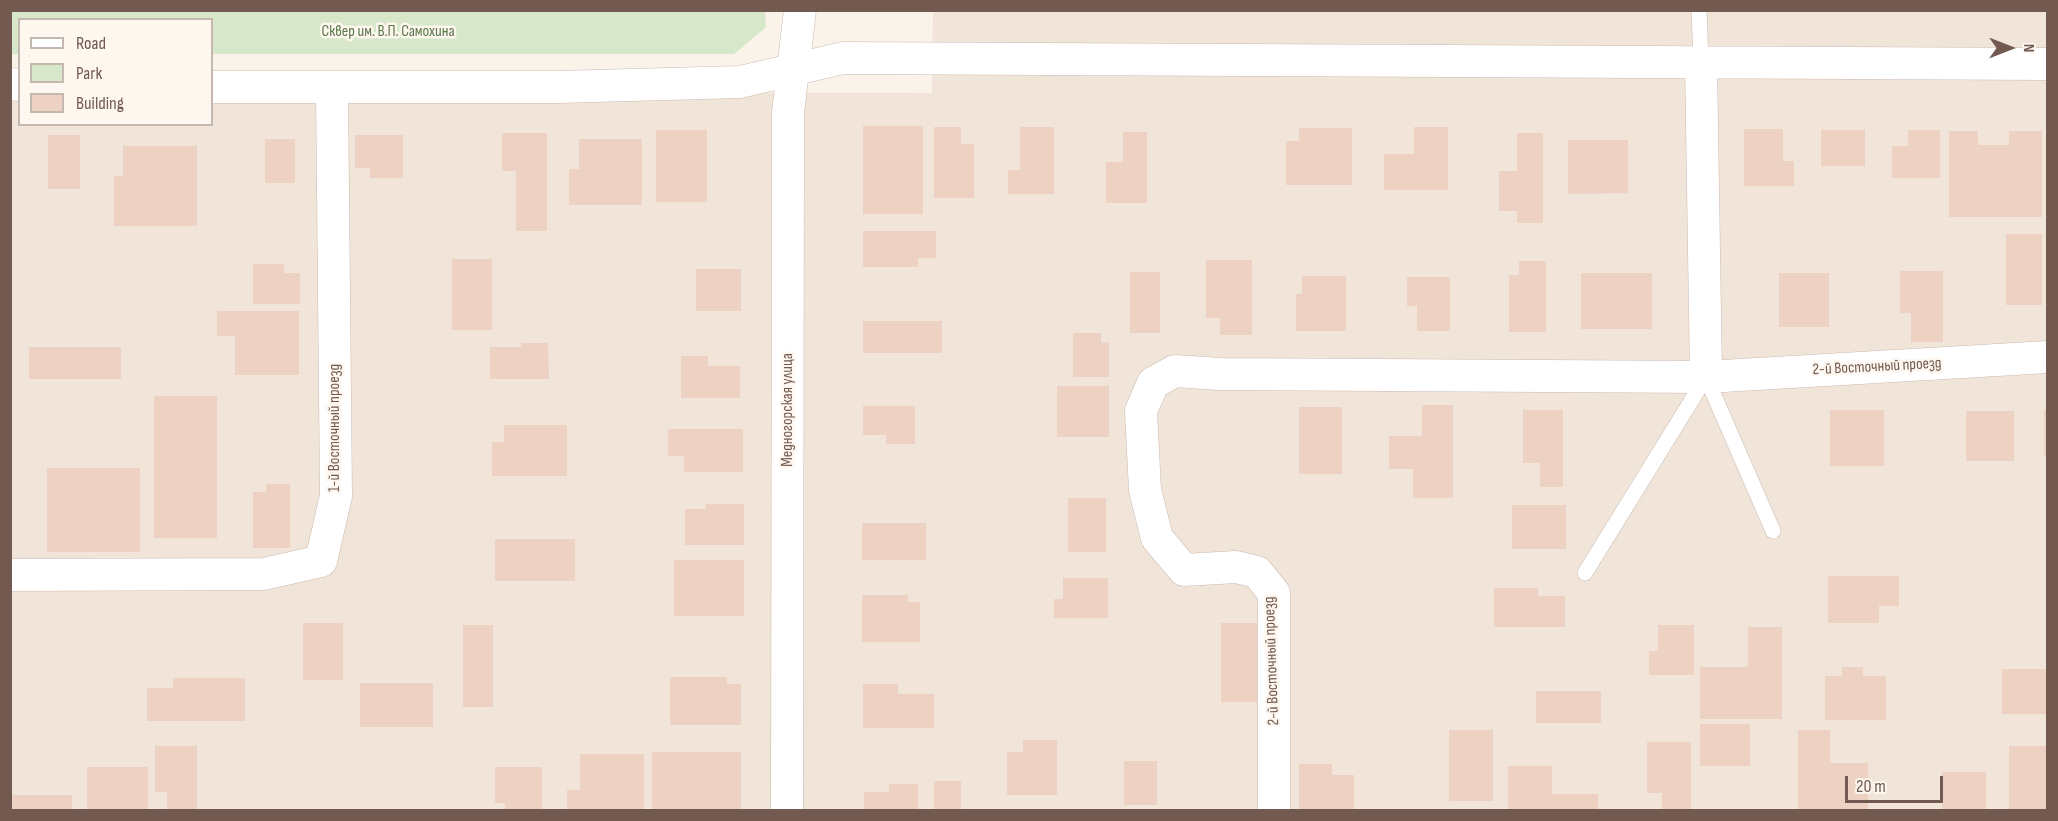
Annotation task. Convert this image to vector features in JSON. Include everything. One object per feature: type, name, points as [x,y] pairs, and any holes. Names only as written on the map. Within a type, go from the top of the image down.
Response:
[{"type":"street","name":"Медногорская улица","points":[[787,810],[788,113],[791,70],[800,10]]},
{"type":"street","points":[[213,87],[332,89],[558,87],[740,82],[843,58],[2048,64]]},
{"type":"street","points":[[1701,61],[1706,377]]},
{"type":"street","name":"1-й Восточный проезд","points":[[10,575],[264,574],[321,561],[336,496],[332,89]]},
{"type":"street","name":"2-й Восточный проезд","points":[[1274,810],[1274,593],[1257,572],[1236,567],[1185,570],[1157,538],[1145,490],[1141,411],[1153,383],[1175,371],[1220,374],[1706,377],[2048,357]]},
{"type":"lane","points":[[1700,10],[1701,61]]},
{"type":"lane","points":[[1706,377],[1773,531]]},
{"type":"lane","points":[[1585,573],[1706,377]]},
{"type":"shaded area","points":[[933,10],[2047,11],[2047,810],[11,810],[11,92],[18,92],[18,126],[213,126],[213,92],[932,93]]},
{"type":"green space","name":"Сквер им. В.П. Самохина","points":[[11,10],[765,10],[766,27],[734,54],[213,54],[213,18],[18,18],[18,54],[11,54]]},
{"type":"building","points":[[863,126],[923,126],[923,214],[863,214]]},
{"type":"building","points":[[934,127],[961,127],[961,144],[974,144],[974,198],[934,198]]},
{"type":"building","points":[[1020,127],[1054,127],[1054,194],[1008,194],[1008,170],[1020,170]]},
{"type":"building","points":[[1414,127],[1448,127],[1448,190],[1384,190],[1384,154],[1414,154]]},
{"type":"building","points":[[1299,128],[1352,128],[1352,185],[1286,185],[1286,141],[1299,141]]},
{"type":"building","points":[[1744,129],[1783,129],[1783,161],[1794,161],[1794,186],[1744,186]]},
{"type":"building","points":[[656,130],[707,130],[707,202],[656,202]]},
{"type":"building","points":[[1821,130],[1865,130],[1865,166],[1821,166]]},
{"type":"building","points":[[1908,130],[1940,130],[1940,178],[1892,178],[1892,146],[1908,146]]},
{"type":"building","points":[[1949,131],[1978,131],[1978,145],[2009,145],[2009,131],[2042,131],[2042,217],[1949,217]]},
{"type":"building","points":[[1123,132],[1147,132],[1147,203],[1106,203],[1106,162],[1123,162]]},
{"type":"building","points":[[502,133],[547,133],[547,231],[516,231],[516,171],[502,171]]},
{"type":"building","points":[[1517,133],[1543,133],[1543,223],[1517,223],[1517,211],[1499,211],[1499,171],[1517,171]]},
{"type":"building","points":[[48,135],[80,135],[80,189],[48,189]]},
{"type":"building","points":[[355,135],[403,135],[403,178],[370,178],[370,168],[355,168]]},
{"type":"building","points":[[265,139],[295,139],[295,183],[265,183]]},
{"type":"building","points":[[579,139],[642,139],[642,205],[569,205],[569,169],[579,169]]},
{"type":"building","points":[[1568,140],[1628,140],[1628,193],[1568,194]]},
{"type":"building","points":[[123,146],[197,146],[197,226],[114,226],[114,176],[123,176]]},
{"type":"building","points":[[863,231],[936,231],[936,258],[918,258],[918,267],[863,267]]},
{"type":"building","points":[[2006,234],[2042,234],[2042,305],[2006,305]]},
{"type":"building","points":[[452,259],[492,259],[492,330],[452,330]]},
{"type":"building","points":[[1206,260],[1252,260],[1252,335],[1220,335],[1220,318],[1206,318]]},
{"type":"building","points":[[1519,261],[1546,261],[1546,332],[1509,332],[1509,275],[1519,275]]},
{"type":"building","points":[[253,264],[284,264],[284,273],[300,273],[300,304],[253,304]]},
{"type":"building","points":[[696,269],[741,269],[741,311],[696,311]]},
{"type":"building","points":[[1900,271],[1943,271],[1943,342],[1911,342],[1911,313],[1900,313]]},
{"type":"building","points":[[1130,272],[1160,272],[1160,333],[1130,333]]},
{"type":"building","points":[[1581,273],[1652,273],[1652,329],[1581,329]]},
{"type":"building","points":[[1779,273],[1829,273],[1829,327],[1779,327]]},
{"type":"building","points":[[1302,276],[1346,276],[1346,331],[1296,331],[1296,294],[1302,294]]},
{"type":"building","points":[[1407,277],[1450,277],[1450,331],[1417,331],[1417,306],[1407,306]]},
{"type":"building","points":[[217,311],[299,311],[299,375],[235,375],[235,336],[217,336]]},
{"type":"building","points":[[863,321],[942,321],[942,353],[863,353]]},
{"type":"building","points":[[1073,333],[1101,333],[1101,342],[1109,342],[1109,377],[1073,377]]},
{"type":"building","points":[[521,343],[548,343],[549,379],[490,379],[490,347],[521,347]]},
{"type":"building","points":[[29,347],[121,347],[121,379],[29,379]]},
{"type":"building","points":[[681,356],[708,356],[708,366],[740,366],[740,398],[681,398]]},
{"type":"building","points":[[1057,386],[1109,386],[1109,437],[1057,437]]},
{"type":"building","points":[[154,396],[217,396],[217,538],[154,538]]},
{"type":"building","points":[[1422,405],[1453,405],[1453,498],[1413,498],[1413,469],[1389,469],[1389,436],[1422,436]]},
{"type":"building","points":[[863,406],[915,406],[915,444],[886,444],[886,435],[863,435]]},
{"type":"building","points":[[1299,407],[1342,407],[1342,474],[1299,474]]},
{"type":"building","points":[[1523,410],[1563,410],[1563,487],[1540,487],[1540,463],[1523,463]]},
{"type":"building","points":[[1830,410],[1884,410],[1884,466],[1830,466]]},
{"type":"building","points":[[2044,410],[2048,410],[2048,456],[2044,456]]},
{"type":"building","points":[[1966,411],[2014,411],[2014,461],[1966,461]]},
{"type":"building","points":[[504,425],[567,425],[567,476],[492,476],[492,442],[504,442]]},
{"type":"building","points":[[668,429],[743,429],[743,472],[684,472],[684,456],[668,456]]},
{"type":"building","points":[[47,468],[140,468],[140,552],[47,552]]},
{"type":"building","points":[[266,484],[290,484],[290,548],[253,548],[253,492],[266,492]]},
{"type":"building","points":[[1068,498],[1106,498],[1106,552],[1068,552]]},
{"type":"building","points":[[706,504],[744,504],[744,545],[685,545],[685,509],[706,509]]},
{"type":"building","points":[[1512,505],[1566,505],[1566,549],[1512,549]]},
{"type":"building","points":[[862,523],[926,523],[926,560],[862,560]]},
{"type":"building","points":[[495,539],[575,539],[575,581],[495,581]]},
{"type":"building","points":[[674,560],[744,560],[744,616],[674,616]]},
{"type":"building","points":[[1828,576],[1899,576],[1899,606],[1879,606],[1879,623],[1828,623]]},
{"type":"building","points":[[1063,578],[1108,578],[1108,618],[1054,618],[1054,599],[1063,599]]},
{"type":"building","points":[[1494,588],[1538,588],[1538,596],[1565,596],[1565,627],[1494,627]]},
{"type":"building","points":[[862,595],[908,595],[908,602],[920,602],[920,642],[862,642]]},
{"type":"building","points":[[303,623],[343,623],[343,680],[303,680]]},
{"type":"building","points":[[1221,623],[1257,623],[1257,702],[1221,702]]},
{"type":"building","points":[[463,625],[493,625],[493,707],[463,707]]},
{"type":"building","points":[[1658,625],[1694,625],[1694,675],[1649,675],[1649,651],[1658,651]]},
{"type":"building","points":[[1748,627],[1782,627],[1782,719],[1700,719],[1700,667],[1748,667]]},
{"type":"building","points":[[1842,667],[1863,667],[1863,676],[1886,676],[1886,720],[1825,720],[1825,676],[1842,676]]},
{"type":"building","points":[[2002,669],[2048,669],[2048,714],[2002,714]]},
{"type":"building","points":[[670,677],[727,677],[727,684],[741,684],[741,725],[670,725]]},
{"type":"building","points":[[173,678],[245,678],[245,721],[147,721],[147,688],[173,688]]},
{"type":"building","points":[[360,683],[433,683],[433,727],[360,727]]},
{"type":"building","points":[[863,684],[898,684],[898,694],[934,694],[934,728],[863,728]]},
{"type":"building","points":[[1536,691],[1601,691],[1601,723],[1536,723]]},
{"type":"building","points":[[1700,724],[1750,724],[1750,766],[1700,766]]},
{"type":"building","points":[[1449,730],[1493,730],[1493,801],[1449,801]]},
{"type":"building","points":[[1798,730],[1830,730],[1830,763],[1868,763],[1868,810],[1798,810]]},
{"type":"building","points":[[1023,740],[1057,740],[1057,795],[1007,795],[1007,752],[1023,752]]},
{"type":"building","points":[[1647,742],[1691,742],[1691,810],[1662,810],[1662,793],[1647,793]]},
{"type":"building","points":[[155,746],[197,746],[197,810],[167,810],[167,792],[155,792]]},
{"type":"building","points":[[2009,746],[2048,746],[2048,810],[2009,810]]},
{"type":"building","points":[[652,752],[741,752],[741,810],[652,810]]},
{"type":"building","points":[[580,754],[644,754],[644,810],[567,810],[567,790],[580,790]]},
{"type":"building","points":[[1124,761],[1157,761],[1157,805],[1124,805]]},
{"type":"building","points":[[1299,764],[1332,764],[1332,775],[1354,775],[1354,810],[1299,810]]},
{"type":"building","points":[[1508,766],[1552,766],[1552,794],[1598,794],[1598,810],[1508,810]]},
{"type":"building","points":[[87,767],[148,767],[148,810],[87,810]]},
{"type":"building","points":[[495,767],[542,767],[542,810],[505,810],[505,803],[495,803]]},
{"type":"building","points":[[1942,772],[1986,772],[1986,810],[1942,810]]},
{"type":"building","points":[[934,781],[961,781],[961,810],[934,810]]},
{"type":"building","points":[[889,784],[918,784],[918,810],[864,810],[864,792],[889,792]]},
{"type":"building","points":[[10,795],[72,795],[72,810],[10,810]]}]
